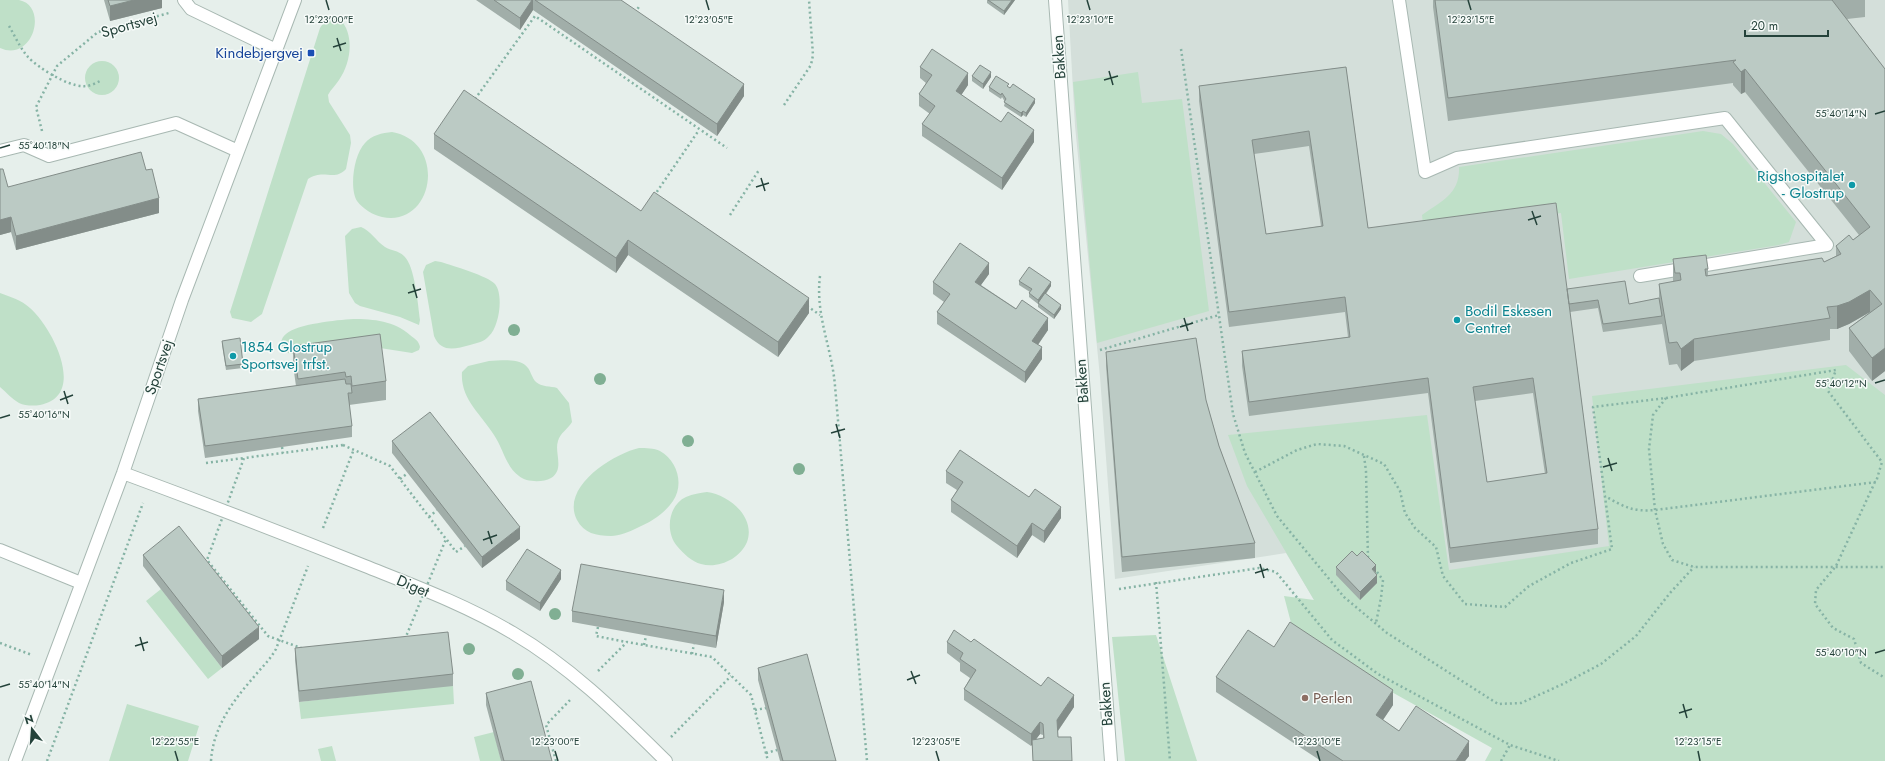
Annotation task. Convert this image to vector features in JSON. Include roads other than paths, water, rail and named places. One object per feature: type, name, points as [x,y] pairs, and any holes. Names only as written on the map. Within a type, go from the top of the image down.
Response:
[{"type":"street","name":"Sportsvej","points":[[15,761],[123,473],[182,300],[295,0]]},
{"type":"street","name":"Bakken","points":[[1055,0],[1111,761]]},
{"type":"street","points":[[1399,0],[1425,172],[1457,158],[1725,118],[1827,245],[1640,276]]},
{"type":"street","points":[[186,2],[191,9],[276,50]]},
{"type":"street","points":[[0,151],[24,145],[49,156],[176,123],[238,151]]},
{"type":"street","name":"Diget","points":[[123,473],[316,546],[425,590],[481,616],[513,633],[585,684],[666,761]]},
{"type":"street","points":[[0,550],[81,583]]},
{"type":"place","name":"Kindebjergvej","points":[[311,53]]},
{"type":"place","name":"Rigshospitalet - Glostrup","points":[[1852,185]]},
{"type":"place","name":"Bodil Eskesen Centret","points":[[1457,320]]},
{"type":"place","name":"1854 Glostrup Sportsvej trfst.","points":[[233,356]]},
{"type":"place","name":"Perlen","points":[[1305,698]]}]
